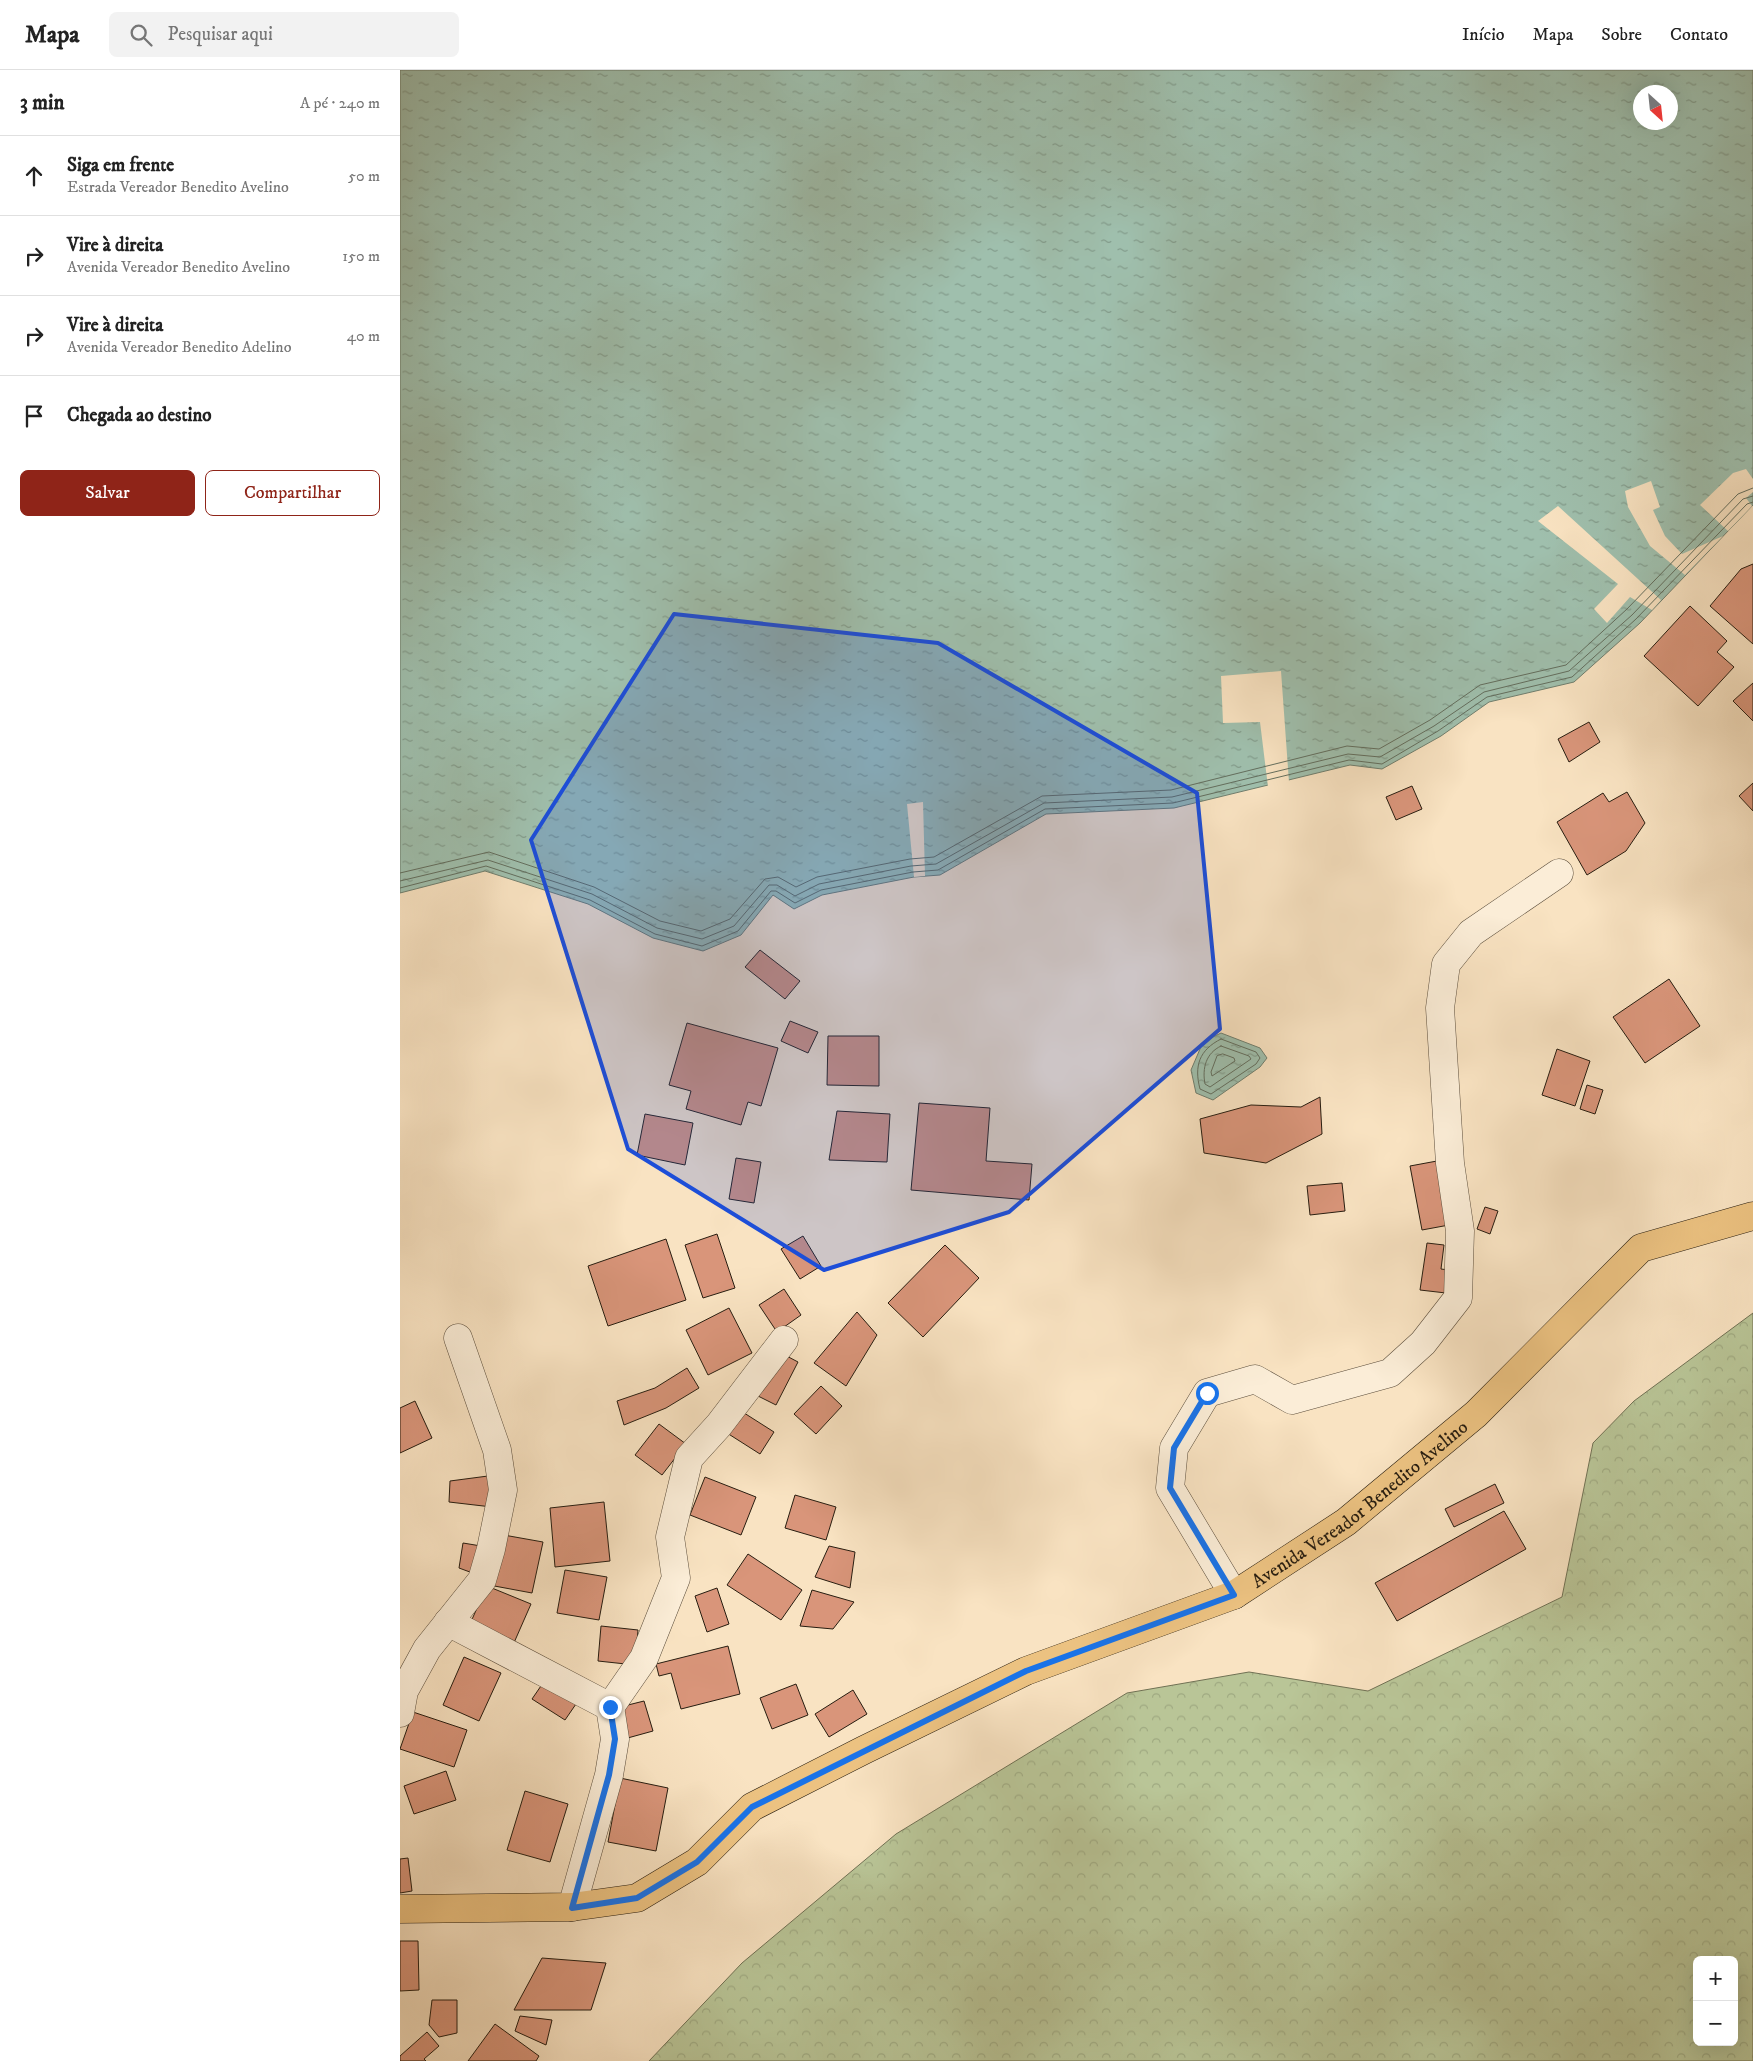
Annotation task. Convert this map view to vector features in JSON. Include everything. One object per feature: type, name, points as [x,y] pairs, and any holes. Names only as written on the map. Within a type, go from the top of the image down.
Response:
[{"type":"main road","name":"Avenida Vereador Benedito Avelino","points":[[400,1909],[572,1908],[637,1898],[697,1862],[752,1807],[1026,1671],[1234,1595],[1346,1522],[1476,1414],[1641,1248],[1753,1216]]},
{"type":"street","points":[[1234,1595],[1170,1488],[1174,1448],[1207,1393],[1255,1379],[1292,1400],[1390,1373],[1423,1343],[1458,1298],[1460,1231],[1450,1163],[1440,1008],[1446,964],[1471,933],[1559,873]]},
{"type":"street","points":[[400,1712],[404,1691],[427,1648],[482,1580],[491,1549],[503,1490],[498,1450],[458,1338]]},
{"type":"street","points":[[572,1908],[609,1775],[615,1739],[610,1707],[644,1658],[676,1578],[670,1537],[689,1458],[719,1425],[784,1340]]},
{"type":"street","points":[[448,1622],[610,1707]]},
{"type":"highlighted area","points":[[674,614],[938,643],[1197,793],[1220,1029],[1009,1212],[824,1270],[628,1149],[531,840]]},
{"type":"green space","points":[[1753,1313],[1753,2061],[649,2061],[742,1963],[896,1834],[1127,1693],[1249,1672],[1368,1691],[1562,1597],[1593,1443],[1634,1401]]},
{"type":"water","points":[[400,70],[1753,70],[1753,505],[1640,623],[1574,682],[1489,702],[1441,736],[1382,769],[1350,765],[1174,808],[1046,814],[940,875],[914,877],[822,895],[794,909],[773,895],[741,935],[703,951],[653,938],[588,904],[485,871],[400,893]]},
{"type":"water","points":[[1221,1033],[1260,1048],[1267,1058],[1260,1067],[1213,1100],[1196,1093],[1191,1070],[1203,1042]]},
{"type":"pier","points":[[1746,469],[1753,479],[1753,492],[1746,498],[1752,506],[1728,531],[1700,505],[1733,473]]},
{"type":"pier","points":[[1651,481],[1660,507],[1653,510],[1665,536],[1682,554],[1723,536],[1685,575],[1650,546],[1628,507],[1625,491]]},
{"type":"pier","points":[[1558,506],[1661,600],[1652,610],[1630,597],[1607,623],[1594,609],[1618,584],[1538,521]]},
{"type":"pier","points":[[1281,671],[1289,782],[1268,787],[1260,722],[1223,723],[1221,676]]},
{"type":"pier","points":[[923,802],[925,876],[914,877],[907,804]]},
{"type":"building","points":[[1753,564],[1753,644],[1710,606],[1741,569]]},
{"type":"building","points":[[1690,606],[1727,641],[1717,652],[1734,667],[1698,706],[1644,656]]},
{"type":"building","points":[[1753,683],[1753,721],[1733,701]]},
{"type":"building","points":[[1589,722],[1600,742],[1569,762],[1558,739]]},
{"type":"building","points":[[1753,783],[1753,811],[1739,796]]},
{"type":"building","points":[[1412,786],[1422,809],[1396,820],[1386,797]]},
{"type":"building","points":[[1627,792],[1645,823],[1626,851],[1587,875],[1557,822],[1603,793],[1609,802]]},
{"type":"building","points":[[760,950],[800,981],[785,999],[745,967]]},
{"type":"building","points":[[1669,979],[1700,1026],[1645,1063],[1613,1017]]},
{"type":"building","points":[[790,1021],[818,1032],[808,1053],[781,1041]]},
{"type":"building","points":[[687,1023],[778,1048],[761,1106],[748,1102],[741,1125],[686,1109],[691,1091],[669,1085]]},
{"type":"building","points":[[828,1036],[879,1036],[879,1086],[827,1085]]},
{"type":"building","points":[[1557,1049],[1590,1061],[1575,1106],[1542,1095]]},
{"type":"building","points":[[1587,1085],[1603,1090],[1595,1114],[1580,1109]]},
{"type":"building","points":[[1320,1097],[1322,1134],[1266,1163],[1204,1153],[1200,1119],[1251,1105],[1301,1107]]},
{"type":"building","points":[[919,1103],[990,1108],[986,1161],[1032,1164],[1029,1200],[911,1190]]},
{"type":"building","points":[[837,1111],[890,1114],[887,1162],[829,1160]]},
{"type":"building","points":[[645,1114],[693,1123],[685,1165],[637,1155]]},
{"type":"building","points":[[736,1158],[761,1162],[754,1203],[729,1199]]},
{"type":"building","points":[[1437,1161],[1449,1225],[1422,1230],[1410,1166]]},
{"type":"building","points":[[1342,1183],[1345,1211],[1310,1215],[1307,1186]]},
{"type":"building","points":[[1485,1207],[1498,1211],[1490,1234],[1477,1229]]},
{"type":"building","points":[[717,1234],[735,1288],[703,1298],[685,1245]]},
{"type":"building","points":[[803,1236],[821,1266],[800,1279],[781,1249]]},
{"type":"building","points":[[666,1239],[686,1300],[608,1326],[588,1266]]},
{"type":"building","points":[[1427,1243],[1444,1245],[1441,1269],[1449,1270],[1446,1293],[1420,1290]]},
{"type":"building","points":[[945,1245],[979,1278],[923,1337],[888,1303]]},
{"type":"building","points":[[784,1289],[801,1315],[777,1332],[759,1305]]},
{"type":"building","points":[[729,1308],[752,1353],[708,1375],[686,1330]]},
{"type":"building","points":[[857,1312],[877,1335],[846,1386],[814,1363]]},
{"type":"building","points":[[781,1353],[798,1362],[776,1405],[758,1396]]},
{"type":"building","points":[[687,1368],[699,1388],[666,1408],[624,1425],[617,1401],[655,1388]]},
{"type":"building","points":[[821,1386],[842,1406],[816,1434],[794,1414]]},
{"type":"building","points":[[415,1401],[432,1438],[400,1453],[400,1408]]},
{"type":"building","points":[[741,1411],[774,1432],[760,1454],[727,1433]]},
{"type":"building","points":[[659,1424],[686,1444],[662,1475],[635,1455]]},
{"type":"building","points":[[488,1476],[492,1507],[449,1502],[450,1481]]},
{"type":"building","points":[[705,1477],[756,1497],[741,1535],[690,1515]]},
{"type":"building","points":[[1495,1484],[1504,1503],[1454,1527],[1445,1509]]},
{"type":"building","points":[[795,1495],[836,1507],[826,1540],[785,1528]]},
{"type":"building","points":[[604,1502],[610,1561],[555,1567],[550,1508]]},
{"type":"building","points":[[1504,1511],[1526,1549],[1397,1621],[1375,1583]]},
{"type":"building","points":[[498,1534],[543,1542],[532,1593],[489,1585]]},
{"type":"building","points":[[463,1543],[487,1547],[478,1575],[459,1568]]},
{"type":"building","points":[[829,1546],[855,1552],[850,1588],[815,1577]]},
{"type":"building","points":[[748,1554],[802,1590],[781,1620],[727,1585]]},
{"type":"building","points":[[565,1570],[607,1577],[599,1620],[557,1613]]},
{"type":"building","points":[[487,1586],[531,1604],[513,1645],[469,1626]]},
{"type":"building","points":[[717,1588],[729,1624],[707,1632],[695,1596]]},
{"type":"building","points":[[812,1590],[854,1602],[833,1629],[800,1626]]},
{"type":"building","points":[[601,1626],[638,1630],[635,1665],[598,1661]]},
{"type":"building","points":[[728,1646],[740,1694],[681,1709],[671,1673],[659,1676],[656,1664]]},
{"type":"building","points":[[464,1657],[501,1673],[479,1721],[443,1705]]},
{"type":"building","points":[[543,1683],[576,1704],[565,1720],[532,1699]]},
{"type":"building","points":[[796,1684],[808,1715],[772,1729],[760,1698]]},
{"type":"building","points":[[853,1690],[867,1714],[829,1737],[815,1714]]},
{"type":"building","points":[[644,1701],[653,1731],[624,1739],[616,1708]]},
{"type":"building","points":[[413,1712],[467,1730],[454,1767],[400,1749]]},
{"type":"building","points":[[446,1771],[456,1800],[414,1814],[404,1786]]},
{"type":"building","points":[[620,1778],[668,1788],[656,1851],[608,1842]]},
{"type":"building","points":[[525,1791],[568,1804],[550,1862],[507,1850]]},
{"type":"building","points":[[408,1858],[412,1891],[400,1893],[400,1859]]},
{"type":"building","points":[[400,1941],[418,1941],[419,1990],[400,1991]]},
{"type":"building","points":[[542,1958],[606,1963],[591,2010],[514,2010]]},
{"type":"building","points":[[432,2000],[457,2000],[457,2033],[439,2037],[429,2025]]},
{"type":"building","points":[[520,2016],[552,2020],[546,2045],[515,2031]]},
{"type":"building","points":[[495,2024],[539,2056],[536,2061],[468,2061]]},
{"type":"building","points":[[427,2032],[439,2046],[424,2059],[426,2061],[400,2061],[400,2056]]},
{"type":"route","points":[[610,1707],[615,1739],[609,1775],[572,1908],[637,1898],[697,1862],[752,1807],[1026,1671],[1234,1595],[1170,1488],[1174,1448],[1207,1393]]}]
